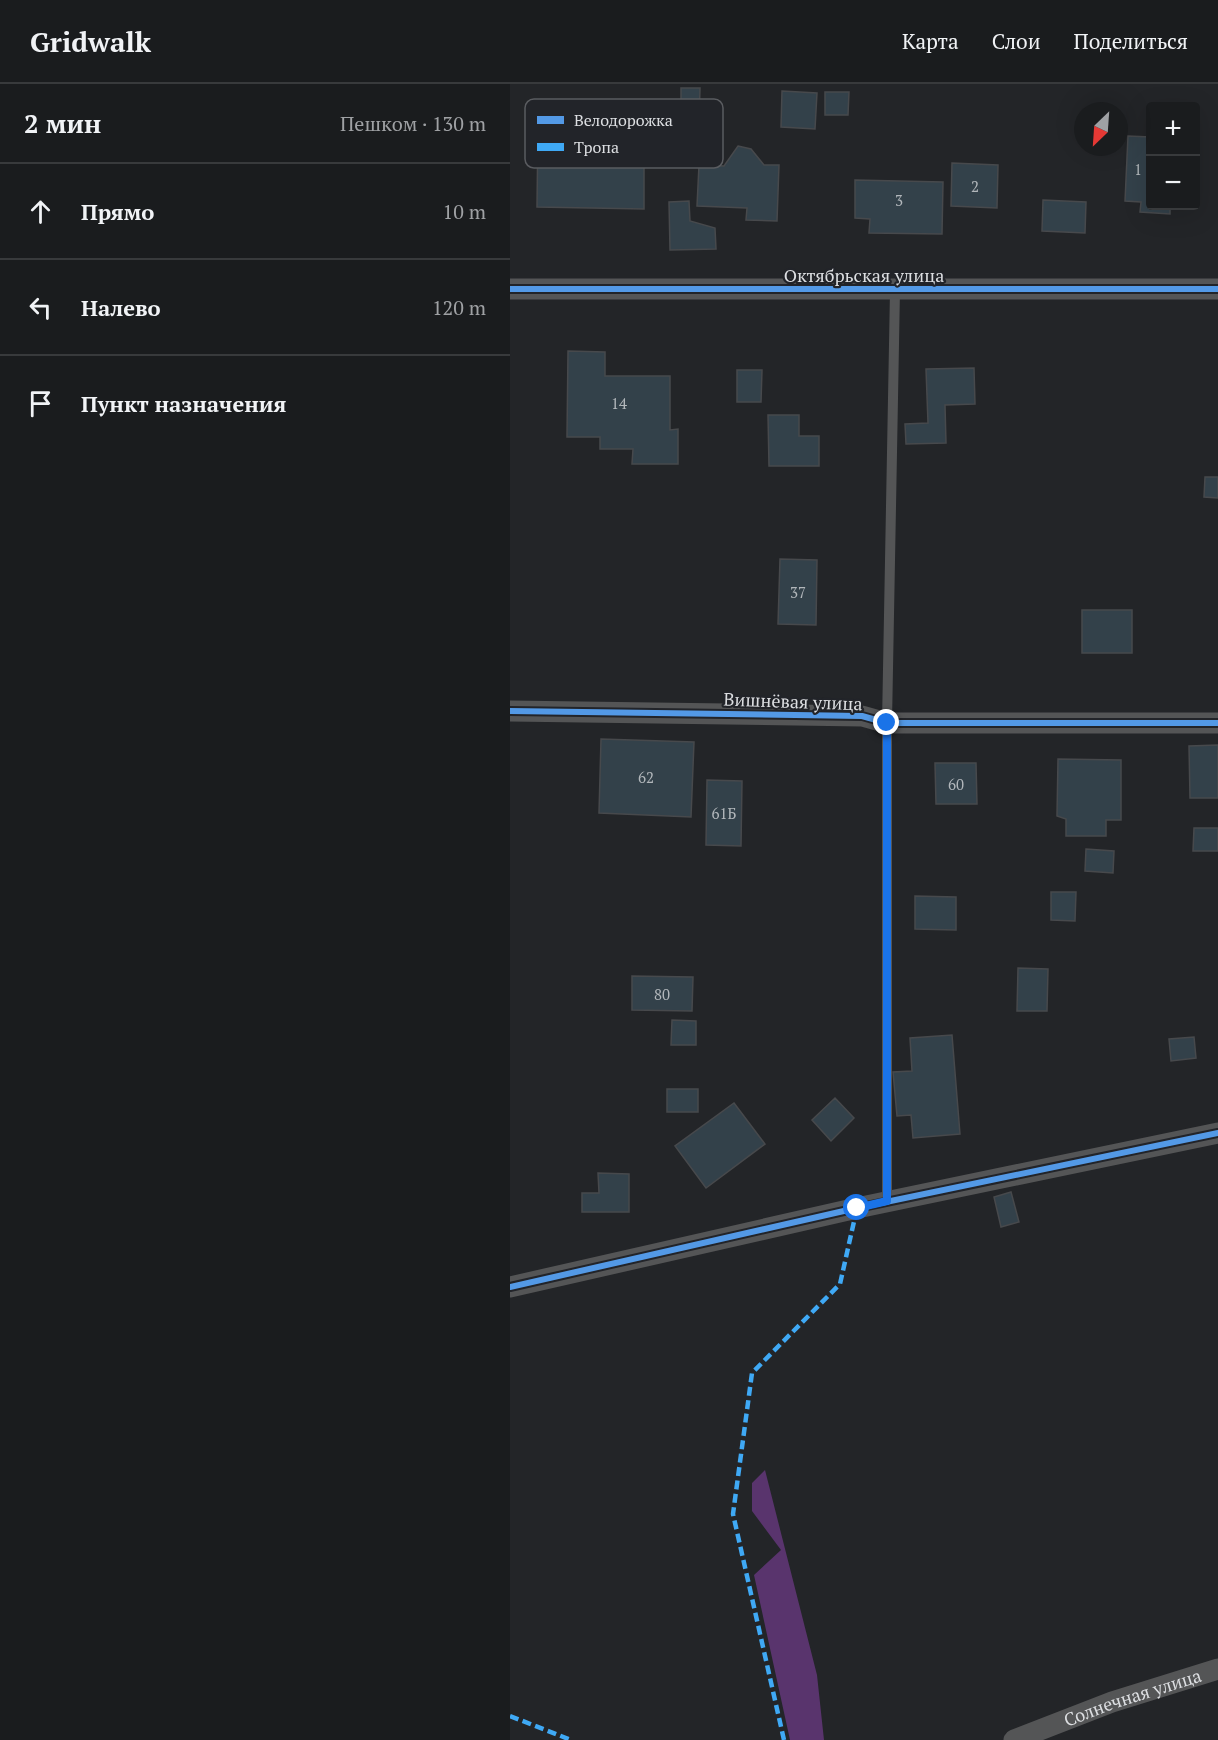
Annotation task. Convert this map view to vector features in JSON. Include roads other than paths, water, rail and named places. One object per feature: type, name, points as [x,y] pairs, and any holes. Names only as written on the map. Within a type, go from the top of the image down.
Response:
[{"type":"street","name":"Октябрьская улица","points":[[510,289],[1218,289]]},
{"type":"street","name":"Вишнёвая улица","points":[[510,711],[862,716],[887,723],[1218,723]]},
{"type":"street","points":[[510,1287],[887,1201],[1218,1133]]},
{"type":"street","name":"Солнечная улица","points":[[1014,1740],[1112,1702],[1218,1669]]},
{"type":"lane","points":[[887,1201],[887,723],[895,290]]}]
